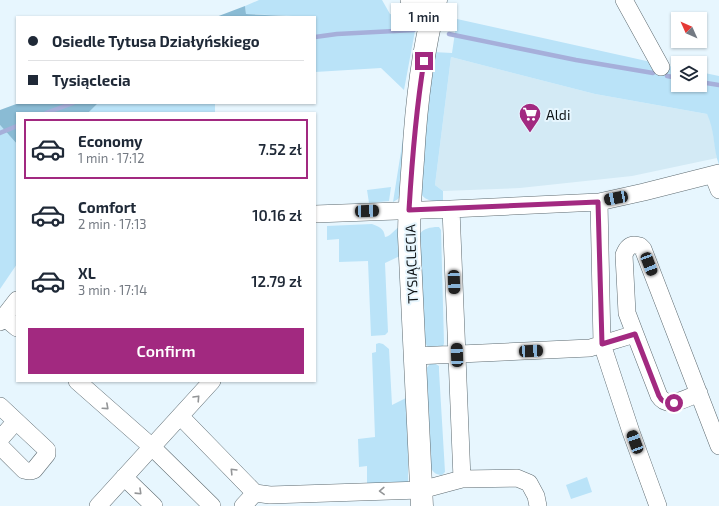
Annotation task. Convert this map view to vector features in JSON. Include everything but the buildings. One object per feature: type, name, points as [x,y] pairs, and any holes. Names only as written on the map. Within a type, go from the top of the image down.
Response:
[{"type":"street","points":[[409,0],[435,5]]},
{"type":"street","points":[[624,0],[661,67]]},
{"type":"street","name":"TYSIĄCLECIA","points":[[421,498],[409,210],[418,96],[435,5]]},
{"type":"street","points":[[316,214],[598,202],[717,179]]},
{"type":"street","points":[[598,202],[602,344],[631,432],[658,506]]},
{"type":"street","points":[[451,209],[462,479]]},
{"type":"street","points":[[699,393],[674,403],[668,403],[662,400],[659,396],[627,313],[624,255],[628,247],[633,245],[640,246],[643,249],[699,393],[719,446]]},
{"type":"street","points":[[16,301],[2,319],[16,327]]},
{"type":"street","points":[[415,356],[590,348],[635,334]]},
{"type":"street","points":[[78,382],[152,447],[212,506]]},
{"type":"street","points":[[98,506],[211,382]]},
{"type":"street","points":[[0,406],[46,450],[47,454],[31,472],[24,470],[0,446]]},
{"type":"street","points":[[180,416],[255,493],[270,495],[421,498],[462,479],[517,478],[529,483],[536,496],[538,506]]},
{"type":"street","points":[[0,438],[16,421]]},
{"type":"street","points":[[124,477],[154,506]]},
{"type":"street","points":[[243,506],[255,493]]},
{"type":"shaded area","points":[[259,0],[382,0],[390,14],[417,20],[404,90],[381,68],[316,72],[316,16],[246,14],[245,6]]},
{"type":"shaded area","points":[[245,6],[246,14],[287,16],[219,16]]},
{"type":"shaded area","points":[[457,19],[671,66],[671,92],[707,92],[707,73],[719,76],[719,165],[710,120],[707,114],[595,94],[451,57],[435,185],[443,191],[443,201],[432,201],[427,199],[419,192],[433,52],[452,53]]},
{"type":"shaded area","points":[[451,57],[595,94],[707,114],[711,121],[717,158],[632,176],[520,188],[443,191],[435,185]]},
{"type":"shaded area","points":[[16,104],[97,104],[89,112],[16,112],[16,143],[0,125],[0,110]]},
{"type":"shaded area","points":[[97,104],[215,104],[215,112],[89,112]]},
{"type":"shaded area","points":[[408,107],[401,195],[393,202]]},
{"type":"shaded area","points":[[0,125],[16,143],[16,265],[0,289]]},
{"type":"shaded area","points":[[391,187],[389,201],[369,203],[367,190]]},
{"type":"shaded area","points":[[372,224],[382,230],[385,237],[399,227],[402,255],[385,263],[388,332],[385,335],[371,336],[368,261],[339,262],[339,239],[327,240],[327,226]]},
{"type":"shaded area","points":[[439,227],[441,230],[444,343],[443,347],[432,349],[427,346],[423,339],[418,236],[425,229]]},
{"type":"shaded area","points":[[376,344],[383,344],[389,349],[392,405],[408,397],[408,483],[367,486],[367,466],[359,467],[358,439],[375,437],[372,353],[376,352]]},
{"type":"shaded area","points":[[434,363],[439,366],[445,472],[442,475],[434,472],[429,465],[425,370],[430,364]]},
{"type":"shaded area","points":[[587,477],[592,492],[571,499],[566,485]]},
{"type":"waterway","points":[[316,37],[337,34],[414,30]]},
{"type":"waterway","points":[[449,34],[576,60],[653,73]]},
{"type":"waterway","points":[[667,76],[671,77]]},
{"type":"waterway","points":[[707,83],[719,85]]},
{"type":"waterway","points":[[49,112],[70,104]]},
{"type":"waterway","points":[[0,133],[16,126]]},
{"type":"place","name":"Aldi","points":[[530,134]]},
{"type":"route","points":[[424,61],[418,96],[414,135],[409,210],[598,202],[602,344],[635,334],[660,398],[665,402],[674,403]]}]
